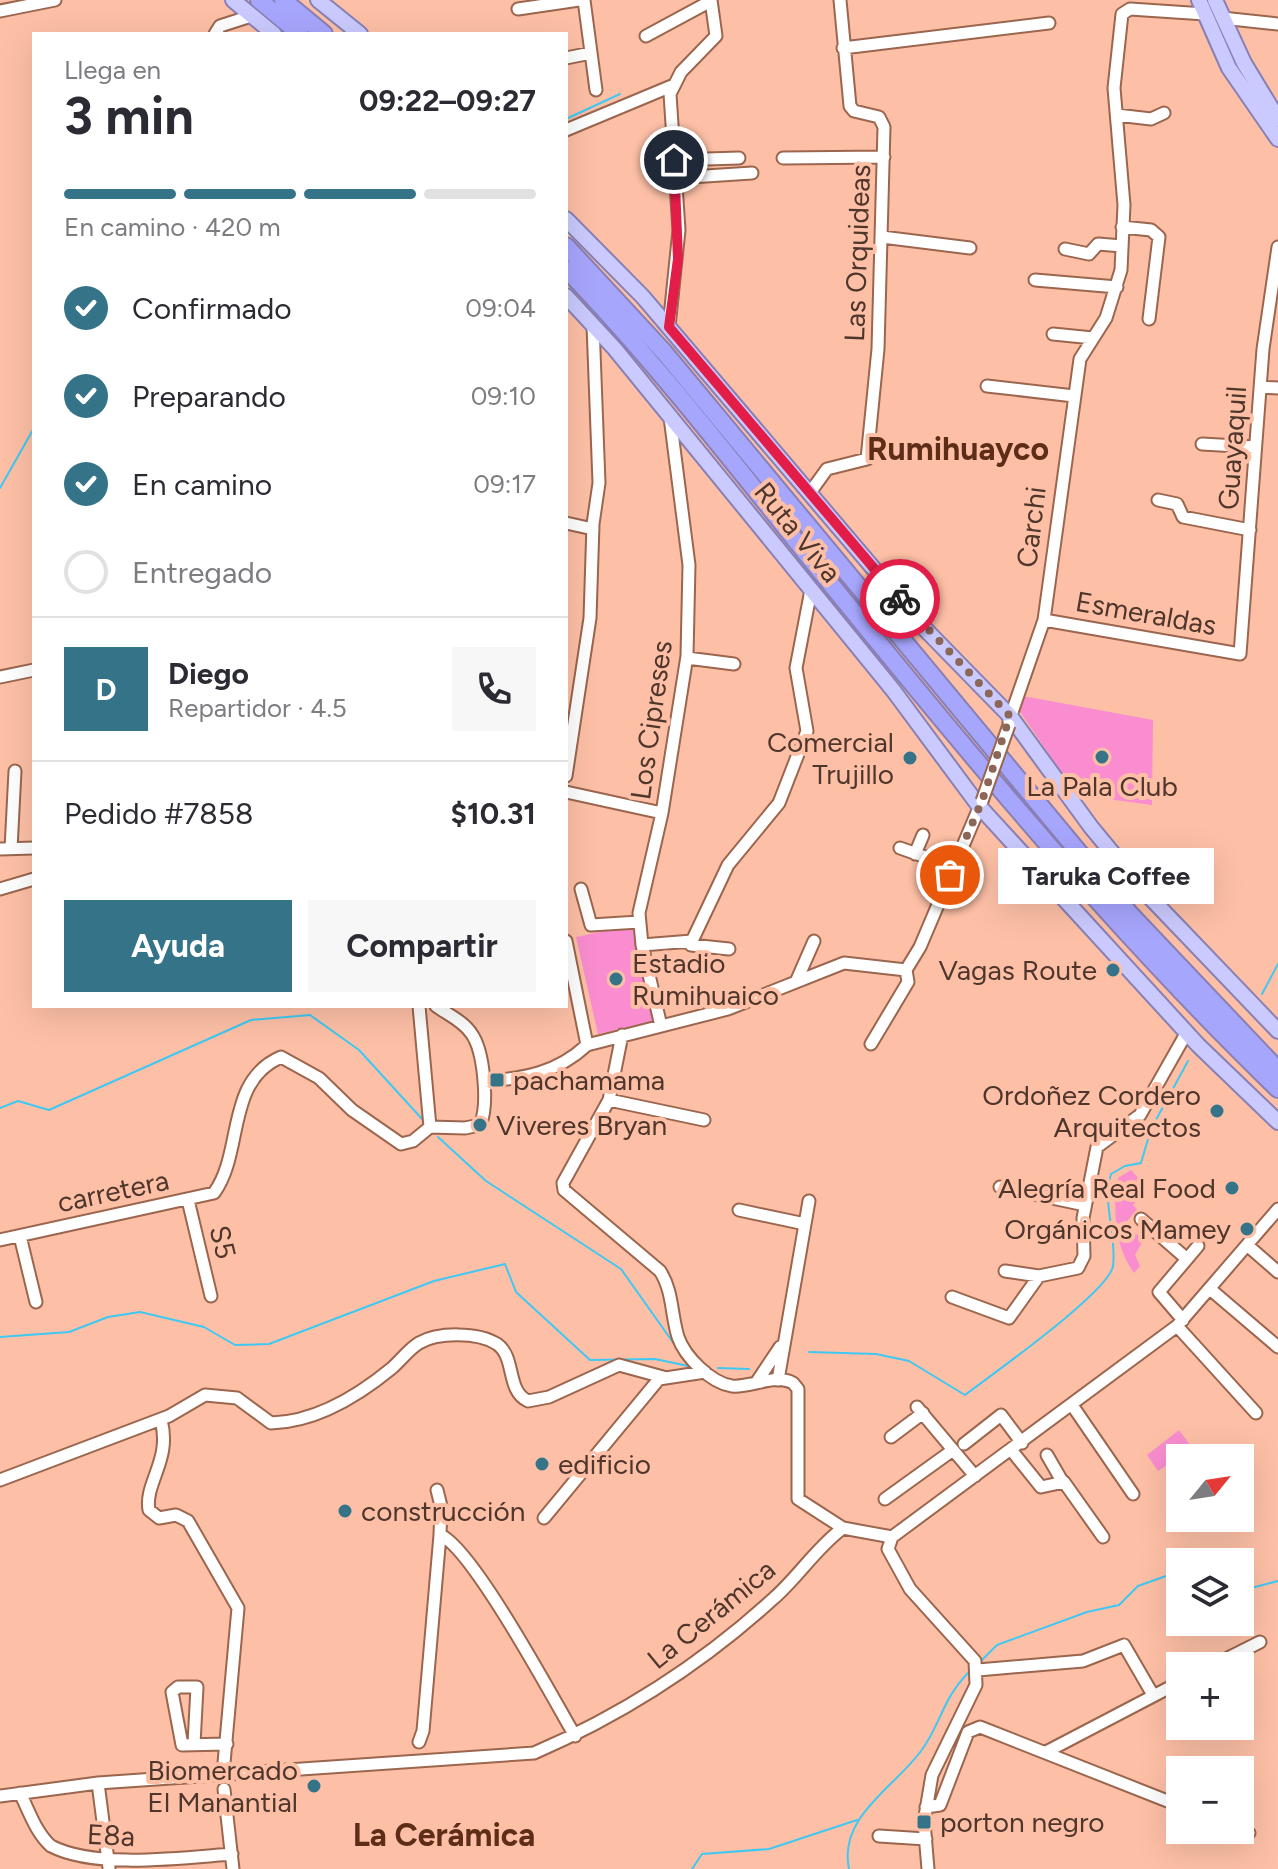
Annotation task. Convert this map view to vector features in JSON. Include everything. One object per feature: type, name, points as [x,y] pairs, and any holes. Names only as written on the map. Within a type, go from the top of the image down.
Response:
[{"type":"highway","points":[[259,0],[298,32]]},
{"type":"highway","points":[[283,0],[322,32]]},
{"type":"highway","name":"Ruta Viva","points":[[568,248],[664,352],[1130,914],[1278,1070]]},
{"type":"highway","name":"Ruta Viva","points":[[568,271],[652,363],[963,746],[1190,1004],[1278,1089]]},
{"type":"main road","points":[[233,0],[271,32]]},
{"type":"main road","points":[[318,0],[358,32]]},
{"type":"main road","points":[[1215,0],[1244,63],[1278,119]]},
{"type":"main road","points":[[1202,7],[1229,68],[1278,139]]},
{"type":"main road","name":"Ruta Viva","points":[[568,221],[669,327],[924,628],[1010,721],[1143,890],[1278,1031]]},
{"type":"main road","name":"Ruta Viva","points":[[568,298],[670,416],[893,690],[980,804],[1198,1045],[1278,1122]]},
{"type":"street","points":[[0,11],[55,0]]},
{"type":"street","points":[[518,9],[582,0],[596,90]]},
{"type":"street","name":"Las Orquideas","points":[[809,494],[827,469],[863,461],[868,454],[875,404],[884,157],[882,120],[850,106],[840,0]]},
{"type":"street","points":[[646,36],[711,1],[716,36],[681,72],[670,94],[678,259],[669,327]]},
{"type":"street","name":"Carchi","points":[[871,1044],[908,982],[906,970],[980,804],[1044,620],[1080,359],[1106,318],[1117,287],[1124,205],[1114,88],[1125,11],[1202,7]]},
{"type":"street","points":[[216,32],[220,26],[251,16]]},
{"type":"street","points":[[1222,18],[1278,24]]},
{"type":"street","points":[[843,48],[1049,23]]},
{"type":"street","points":[[568,58],[591,53]]},
{"type":"street","points":[[568,129],[674,85]]},
{"type":"street","points":[[1117,115],[1151,119],[1164,113]]},
{"type":"street","points":[[783,158],[884,157]]},
{"type":"street","points":[[674,160],[739,158]]},
{"type":"street","points":[[675,178],[752,173]]},
{"type":"street","points":[[1122,227],[1151,230],[1159,237],[1149,319]]},
{"type":"street","points":[[882,237],[970,248]]},
{"type":"street","points":[[1065,249],[1089,254],[1098,244],[1122,246]]},
{"type":"street","name":"Guayaquil","points":[[1240,654],[1260,387],[1278,247]]},
{"type":"street","points":[[1035,280],[1117,287]]},
{"type":"street","points":[[568,763],[590,618],[599,458],[593,325]]},
{"type":"street","points":[[1053,334],[1093,338]]},
{"type":"street","points":[[987,386],[1074,396]]},
{"type":"street","points":[[1260,387],[1278,388]]},
{"type":"street","name":"Los Cipreses","points":[[661,1026],[639,922],[662,813],[687,658],[689,565],[670,416]]},
{"type":"street","points":[[1202,444],[1255,447]]},
{"type":"street","points":[[1158,500],[1177,504],[1183,517],[1250,530]]},
{"type":"street","points":[[568,523],[593,529]]},
{"type":"street","points":[[691,941],[728,865],[779,803],[807,731],[796,668],[811,590]]},
{"type":"street","name":"Esmeraldas","points":[[1044,620],[1240,654]]},
{"type":"street","points":[[687,658],[734,664]]},
{"type":"street","points":[[0,677],[32,670]]},
{"type":"street","points":[[15,771],[5,849],[32,848]]},
{"type":"street","points":[[568,792],[662,813]]},
{"type":"street","points":[[915,854],[923,835]]},
{"type":"street","points":[[900,848],[954,867]]},
{"type":"street","points":[[0,889],[32,880]]},
{"type":"street","points":[[581,889],[591,925],[639,922]]},
{"type":"street","points":[[642,945],[691,941]]},
{"type":"street","points":[[691,941],[691,945],[729,949]]},
{"type":"street","points":[[796,982],[814,941]]},
{"type":"street","points":[[484,1081],[543,1073],[571,1059],[587,1045],[728,1009],[852,962],[906,970]]},
{"type":"street","points":[[569,984],[587,1045]]},
{"type":"street","points":[[419,1008],[430,1127],[480,1125],[484,1081],[471,1033],[439,1008]]},
{"type":"street","points":[[1005,1271],[1039,1276],[1078,1268],[1084,1256],[1085,1205],[1097,1147],[1140,1115],[1187,1032]]},
{"type":"street","points":[[622,1035],[609,1100],[563,1183],[564,1190],[660,1271],[668,1286],[678,1337],[705,1372],[725,1385],[787,1379],[798,1389],[798,1499],[843,1528],[892,1537]]},
{"type":"street","points":[[1178,1052],[1198,1045]]},
{"type":"street","name":"carretera","points":[[0,1240],[214,1193],[223,1174],[235,1124],[250,1083],[272,1061],[281,1057],[319,1078],[352,1110],[401,1144],[413,1141],[430,1127]]},
{"type":"street","points":[[609,1100],[704,1120]]},
{"type":"street","points":[[1000,1187],[1085,1205]]},
{"type":"street","name":"S5","points":[[188,1200],[211,1296]]},
{"type":"street","points":[[778,1380],[809,1201]]},
{"type":"street","points":[[928,1869],[926,1807],[932,1775],[976,1685],[978,1670],[969,1653],[910,1589],[888,1549],[892,1537],[1012,1451],[1180,1323],[1278,1209]]},
{"type":"street","points":[[739,1210],[805,1224]]},
{"type":"street","points":[[1141,1219],[1187,1259]]},
{"type":"street","points":[[20,1236],[36,1302]]},
{"type":"street","points":[[1247,1245],[1278,1272]]},
{"type":"street","points":[[1198,1246],[1159,1292],[1180,1323],[1256,1413]]},
{"type":"street","points":[[952,1297],[1009,1318],[1039,1276]]},
{"type":"street","points":[[1210,1289],[1278,1347]]},
{"type":"street","points":[[0,1480],[161,1420],[194,1399],[216,1393],[237,1398],[271,1423],[309,1417],[359,1392],[419,1343],[436,1337],[467,1336],[498,1345],[507,1359],[516,1390],[528,1401],[549,1397],[619,1365],[663,1377],[705,1372]]},
{"type":"street","points":[[756,1383],[786,1336]]},
{"type":"street","points":[[544,1518],[663,1377]]},
{"type":"street","points":[[1072,1405],[1133,1494]]},
{"type":"street","points":[[891,1437],[920,1410],[958,1447],[975,1476]]},
{"type":"street","points":[[885,1499],[1001,1415],[1022,1443]]},
{"type":"street","points":[[161,1420],[163,1458],[148,1497],[149,1510],[159,1518],[176,1515],[188,1521],[238,1608],[223,1774]]},
{"type":"street","points":[[1012,1451],[1041,1487],[1062,1481]]},
{"type":"street","points":[[1047,1455],[1103,1537]]},
{"type":"street","points":[[419,1742],[423,1731],[440,1535],[441,1506],[437,1490]]},
{"type":"street","name":"La Cerámica","points":[[0,1796],[98,1783],[534,1753],[575,1736],[701,1660],[775,1598],[843,1528]]},
{"type":"street","points":[[440,1535],[461,1551],[529,1654],[575,1736]]},
{"type":"street","points":[[1240,1652],[1260,1642]]},
{"type":"street","points":[[978,1670],[1083,1661],[1124,1645],[1153,1695]]},
{"type":"street","points":[[194,1744],[197,1687],[178,1687],[172,1692],[182,1745],[227,1744]]},
{"type":"street","points":[[1046,1752],[1166,1689]]},
{"type":"street","points":[[926,1807],[940,1805],[972,1729],[984,1728],[1166,1800]]},
{"type":"street","points":[[98,1783],[110,1867]]},
{"type":"street","points":[[224,1789],[233,1869]]},
{"type":"street","name":"E8a","points":[[20,1793],[36,1827],[50,1845],[84,1862],[110,1867],[185,1863],[232,1854]]},
{"type":"street","points":[[879,1836],[926,1839]]},
{"type":"shaded area","name":"La Pala Club","points":[[1023,696],[1153,720],[1152,805],[1077,795],[1018,709]]},
{"type":"shaded area","name":"Estadio Rumihuaico","points":[[634,925],[656,1021],[598,1034],[576,937]]},
{"type":"shaded area","points":[[1131,1170],[1139,1179],[1143,1193],[1132,1186],[1129,1191],[1139,1198],[1133,1205],[1137,1209],[1125,1224],[1137,1235],[1143,1228],[1148,1232],[1135,1255],[1140,1266],[1134,1273],[1119,1240],[1115,1215],[1118,1178]]},
{"type":"shaded area","points":[[1179,1430],[1189,1444],[1166,1444],[1166,1466],[1158,1471],[1147,1455]]},
{"type":"waterway","points":[[568,118],[620,94]]},
{"type":"waterway","points":[[0,488],[32,432]]},
{"type":"waterway","points":[[1262,994],[1278,964]]},
{"type":"waterway","points":[[0,1108],[18,1101],[49,1110],[251,1020],[310,1015],[359,1050],[423,1120]]},
{"type":"waterway","points":[[809,1352],[876,1354],[909,1361],[965,1395],[1022,1352],[1071,1313],[1107,1278],[1114,1254],[1108,1197],[1111,1174],[1125,1166],[1141,1163],[1151,1129],[1188,1061]]},
{"type":"waterway","points":[[438,1137],[486,1181],[621,1269],[677,1348]]},
{"type":"waterway","points":[[0,1337],[69,1332],[108,1317],[140,1312],[204,1327],[235,1345],[269,1344],[434,1281],[505,1264],[516,1292],[590,1360],[655,1359],[693,1367]]},
{"type":"waterway","points":[[718,1368],[749,1369]]},
{"type":"waterway","points":[[980,1662],[997,1645],[1087,1612],[1119,1605],[1138,1586],[1166,1576]]},
{"type":"waterway","points":[[1254,1587],[1278,1581]]},
{"type":"waterway","points":[[849,1869],[848,1851],[860,1819],[921,1751],[953,1692],[969,1672]]},
{"type":"waterway","points":[[692,1869],[702,1854],[769,1849],[857,1820]]},
{"type":"way so far","points":[[900,599],[1010,716],[982,801],[950,875]]},
{"type":"place","name":"La Pala Club","points":[[1102,757]]},
{"type":"place","name":"Comercial Trujillo","points":[[910,758]]},
{"type":"place","name":"Taruka Coffee","points":[[950,875]]},
{"type":"place","name":"Vagas Route","points":[[1113,970]]},
{"type":"place","name":"Estadio Rumihuaico","points":[[616,979]]},
{"type":"place","name":"pachamama","points":[[497,1080]]},
{"type":"place","name":"Ordoñez Cordero Arquitectos","points":[[1217,1111]]},
{"type":"place","name":"Viveres Bryan","points":[[480,1125]]},
{"type":"place","name":"Alegría Real Food","points":[[1232,1188]]},
{"type":"place","name":"Orgánicos Mamey","points":[[1247,1229]]},
{"type":"place","name":"edificio","points":[[542,1464]]},
{"type":"place","name":"construcción","points":[[345,1511]]},
{"type":"place","name":"Biomercado El Manantial","points":[[314,1786]]},
{"type":"place","name":"porton negro","points":[[924,1822]]},
{"type":"district","name":"Rumihuayco","points":[[958,449]]},
{"type":"district","name":"La Cerámica","points":[[444,1835]]},
{"type":"route","points":[[674,160],[679,230],[669,327],[900,599]]}]
